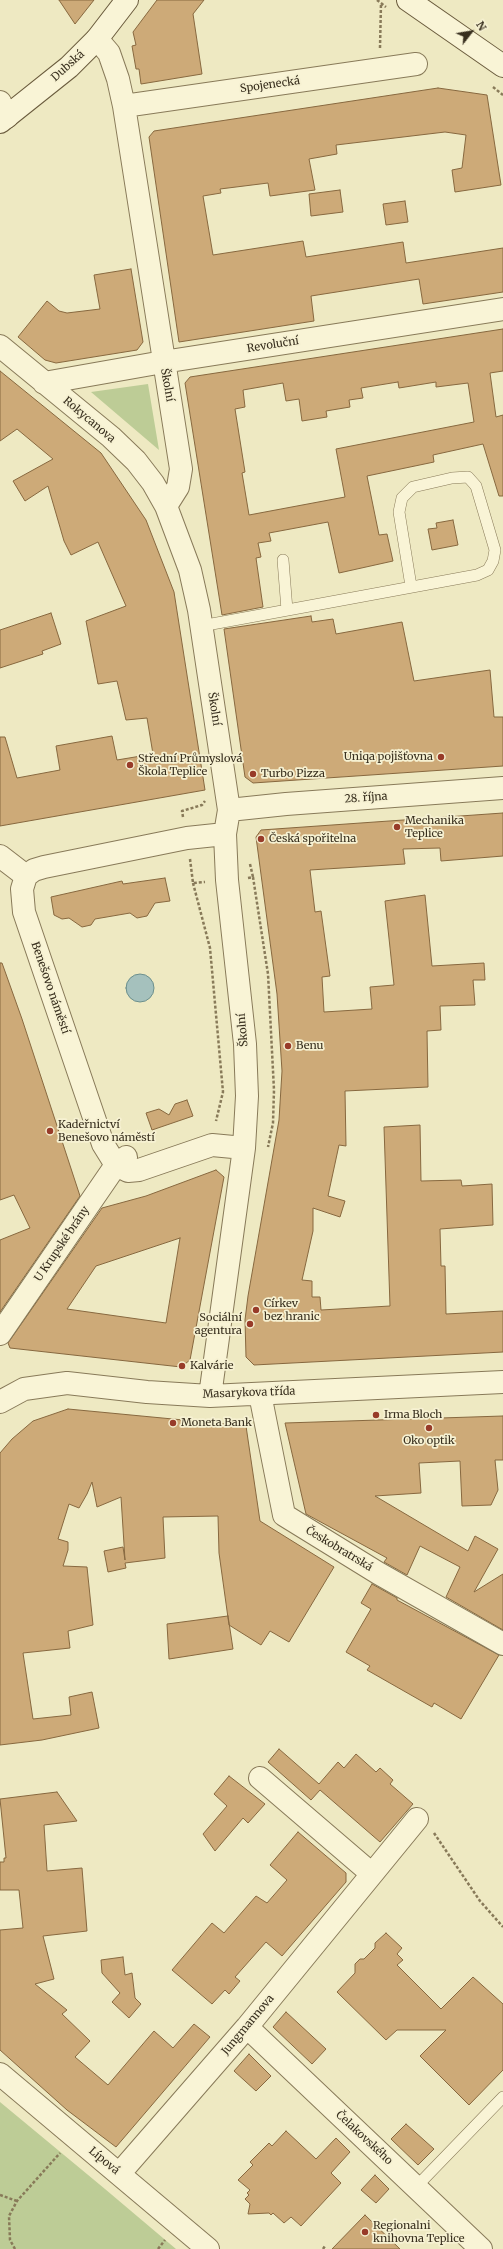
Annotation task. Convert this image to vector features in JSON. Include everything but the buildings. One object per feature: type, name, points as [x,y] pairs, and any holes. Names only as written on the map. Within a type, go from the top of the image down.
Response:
[{"type":"street","name":"Dubská","points":[[2,114],[69,67],[97,39],[127,0]]},
{"type":"street","points":[[408,0],[503,66]]},
{"type":"street","name":"Školní","points":[[97,39],[109,53],[118,79],[124,106],[181,469],[178,487],[166,506],[190,570],[201,626],[229,810],[225,834],[227,880],[245,1044],[247,1122],[210,1396]]},
{"type":"street","name":"Spojenecká","points":[[124,106],[416,64]]},
{"type":"street","name":"Revoluční","points":[[44,383],[163,362],[503,309]]},
{"type":"street","name":"Rokycanova","points":[[0,346],[111,437],[136,461],[153,483],[166,506]]},
{"type":"street","name":"28. října","points":[[229,810],[286,804],[503,788]]},
{"type":"street","points":[[0,856],[26,876],[34,870],[52,866],[187,838],[225,834]]},
{"type":"street","name":"Benešovo náměstí","points":[[26,876],[22,889],[24,912],[103,1144],[121,1160]]},
{"type":"street","points":[[121,1160],[128,1171],[139,1170],[212,1145],[244,1148]]},
{"type":"street","name":"U Krupské brány","points":[[0,1334],[121,1160]]},
{"type":"street","name":"Masarykova třída","points":[[0,1402],[24,1389],[67,1383],[147,1392],[210,1396],[503,1382]]},
{"type":"street","name":"Českobratrská","points":[[260,1394],[284,1515],[378,1573],[503,1644]]},
{"type":"street","points":[[260,1778],[372,1874]]},
{"type":"street","name":"Jungmannova","points":[[120,2174],[247,2027],[372,1874],[423,1826]]},
{"type":"street","name":"Čelakovského","points":[[247,2027],[481,2249]]},
{"type":"street","name":"Lípová","points":[[0,2074],[208,2249]]},
{"type":"lane","points":[[201,626],[477,575],[488,570],[495,550],[476,486],[468,477],[452,478],[413,487],[402,498],[399,512],[411,586]]},
{"type":"lane","points":[[284,560],[287,610]]},
{"type":"lane","points":[[416,2187],[503,2097]]},
{"type":"path","points":[[380,69],[381,3]]},
{"type":"path","points":[[193,884],[210,948],[223,1092],[216,1121]]},
{"type":"path","points":[[256,898],[268,974],[271,1025]]},
{"type":"path","points":[[423,1826],[436,1834],[480,1901],[503,1927]]},
{"type":"path","points":[[15,2249],[10,2240],[9,2216],[17,2201],[74,2136]]},
{"type":"path","points":[[0,2195],[17,2201]]},
{"type":"green space","points":[[148,384],[159,450],[91,392]]},
{"type":"green space","points":[[0,2102],[105,2189],[176,2249],[0,2249]]},
{"type":"water","points":[[140,974],[150,978],[154,988],[150,998],[140,1002],[130,998],[126,988],[130,978]]},
{"type":"place","name":"Uniqa pojišťovna","points":[[441,757]]},
{"type":"place","name":"Střední Průmyslová Škola Teplice","points":[[130,765]]},
{"type":"place","name":"Turbo Pizza","points":[[253,774]]},
{"type":"place","name":"Mechanika Teplice","points":[[397,827]]},
{"type":"place","name":"Česká spořitelna","points":[[261,839]]},
{"type":"place","name":"Benu","points":[[288,1046]]},
{"type":"place","name":"Kadeřnictví Benešovo náměstí","points":[[50,1131]]},
{"type":"place","name":"Církev bez hranic","points":[[256,1310]]},
{"type":"place","name":"Sociální agentura","points":[[250,1324]]},
{"type":"place","name":"Kalvárie","points":[[182,1366]]},
{"type":"place","name":"Irma Bloch","points":[[376,1415]]},
{"type":"place","name":"Moneta Bank","points":[[173,1423]]},
{"type":"place","name":"Oko optik","points":[[429,1428]]},
{"type":"place","name":"Regionalni knihovna Teplice","points":[[365,2232]]}]
